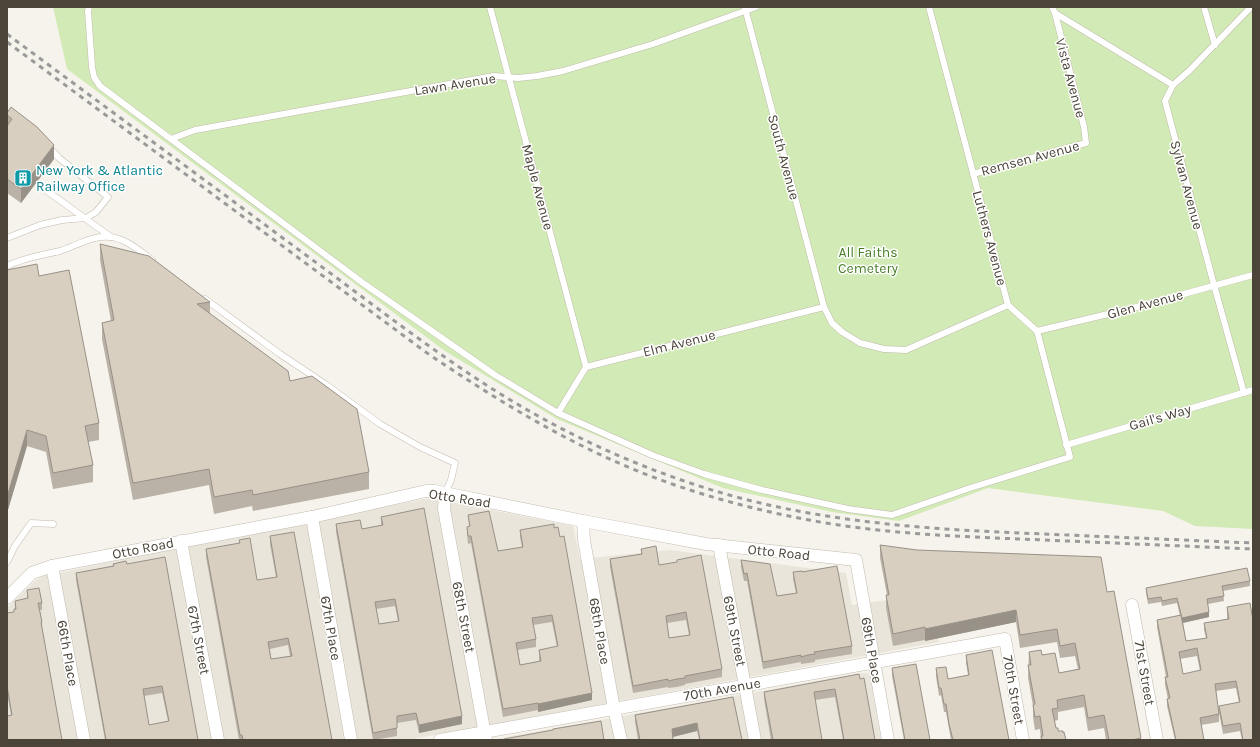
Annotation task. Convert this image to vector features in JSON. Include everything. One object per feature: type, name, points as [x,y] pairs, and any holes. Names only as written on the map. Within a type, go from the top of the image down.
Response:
[{"type":"street","name":"Otto Road","points":[[7,598],[32,573],[52,566],[312,517],[426,491],[435,491],[583,521],[719,545],[856,560]]},
{"type":"street","name":"68th Street","points":[[445,493],[444,509],[486,736]]},
{"type":"street","name":"67th Place","points":[[312,517],[351,740]]},
{"type":"street","name":"68th Place","points":[[583,521],[583,536],[614,709],[621,740]]},
{"type":"street","name":"67th Street","points":[[181,541],[218,740]]},
{"type":"street","name":"69th Street","points":[[719,545],[755,740]]},
{"type":"street","name":"69th Place","points":[[856,560],[888,740]]},
{"type":"street","name":"66th Place","points":[[52,566],[84,740]]},
{"type":"street","name":"71st Street","points":[[1132,605],[1157,740]]},
{"type":"street","name":"70th Avenue","points":[[440,740],[486,736],[614,709],[1005,639]]},
{"type":"street","name":"70th Street","points":[[1005,639],[1023,740]]},
{"type":"lane","points":[[89,7],[92,67],[94,77],[100,86],[363,283],[495,375],[558,413],[652,455],[704,474],[812,502],[892,515],[970,488],[1070,457],[1037,331]]},
{"type":"lane","name":"Maple Avenue","points":[[490,7],[586,367]]},
{"type":"lane","name":"Lawn Avenue","points":[[172,139],[195,130],[494,76],[537,76],[563,71],[653,44],[745,9],[756,7]]},
{"type":"lane","name":"Luthers Avenue","points":[[929,7],[1008,305],[1037,331]]},
{"type":"lane","name":"Vista Avenue","points":[[1052,7],[1055,13],[1084,127],[1086,143]]},
{"type":"lane","points":[[1204,7],[1215,45]]},
{"type":"lane","name":"Sylvan Avenue","points":[[1244,393],[1166,101],[1173,85],[1215,45],[1251,7]]},
{"type":"lane","name":"South Avenue","points":[[745,9],[824,307],[832,323],[842,332],[860,342],[884,349],[906,350],[1008,305]]},
{"type":"lane","points":[[1055,13],[1173,85]]},
{"type":"lane","points":[[7,238],[40,225],[62,220],[86,218],[96,212],[108,197],[59,158],[45,142]]},
{"type":"lane","name":"Remsen Avenue","points":[[973,174],[1086,143]]},
{"type":"lane","points":[[47,191],[110,237]]},
{"type":"lane","points":[[7,266],[96,238],[110,237],[124,241],[157,263]]},
{"type":"lane","name":"Glen Avenue","points":[[1037,331],[1133,308],[1253,275]]},
{"type":"lane","points":[[200,295],[280,354],[336,391],[380,424],[420,447],[455,463],[451,480],[445,493]]},
{"type":"lane","name":"Elm Avenue","points":[[586,367],[824,307]]},
{"type":"lane","points":[[558,413],[586,367]]},
{"type":"lane","name":"Gail's Way","points":[[1066,445],[1253,390]]},
{"type":"lane","points":[[7,562],[15,546],[31,523],[53,524]]},
{"type":"shaded area","points":[[430,498],[573,526],[580,559],[670,550],[846,573],[852,605],[923,595],[939,642],[408,740],[7,740],[7,608],[35,581],[44,576],[213,540]]},
{"type":"shaded area","points":[[861,673],[868,673],[870,677],[881,740],[490,740]]},
{"type":"green space","name":"All Faiths Cemetery","points":[[53,7],[1253,7],[1253,529],[1195,526],[1163,511],[988,488],[899,521],[832,512],[723,488],[557,419],[445,351],[67,69]]},
{"type":"building","points":[[11,107],[37,127],[54,145],[21,189],[7,179],[7,126],[12,119],[7,115],[7,113]]},
{"type":"building","points":[[100,244],[149,256],[210,302],[197,304],[288,371],[290,381],[312,376],[357,409],[369,472],[253,495],[252,490],[214,497],[209,469],[133,483],[102,323],[114,320]]},
{"type":"building","points":[[37,264],[39,276],[69,270],[99,423],[85,426],[93,465],[53,473],[46,436],[27,430],[7,497],[7,270]]},
{"type":"building","points":[[424,508],[462,716],[419,725],[416,713],[397,716],[397,728],[373,733],[336,524],[360,520],[362,529],[383,525],[381,517]],"holes":[[[395,599],[399,621],[379,624],[375,602]]]},
{"type":"building","points":[[489,511],[498,551],[523,547],[520,530],[554,524],[554,528],[558,527],[560,537],[564,536],[592,693],[538,704],[503,709],[471,536],[468,536],[467,527],[470,526],[468,515]],"holes":[[[552,615],[558,646],[539,650],[541,661],[520,665],[516,643],[536,639],[532,618]]]},
{"type":"building","points":[[294,532],[332,740],[243,740],[242,735],[240,735],[206,549],[240,543],[239,540],[250,538],[257,580],[277,577],[270,536]],"holes":[[[288,638],[292,656],[271,659],[268,642]]]},
{"type":"building","points":[[880,545],[917,550],[1101,557],[1107,592],[1114,591],[1141,738],[1132,740],[1109,740],[1104,715],[1088,718],[1084,695],[1057,700],[1058,708],[1052,709],[1056,728],[1058,728],[1058,731],[1064,732],[1066,740],[1042,740],[1041,736],[1043,736],[1040,716],[1035,717],[1033,705],[1035,704],[1028,665],[1031,665],[1029,652],[1041,650],[1042,655],[1055,653],[1059,673],[1080,669],[1075,643],[1060,646],[1057,629],[1020,635],[1016,610],[925,629],[925,627],[893,634],[886,595],[889,595]]},
{"type":"building","points":[[656,546],[659,565],[677,562],[677,560],[701,555],[722,669],[685,676],[685,678],[668,681],[668,679],[633,686],[610,559],[642,554],[641,549]],"holes":[[[686,612],[690,635],[669,638],[666,616]]]},
{"type":"building","points":[[165,557],[198,740],[106,740],[76,573],[114,566],[113,564],[126,561],[127,564]],"holes":[[[162,686],[169,721],[149,725],[143,689]]]},
{"type":"building","points":[[741,560],[770,564],[777,596],[797,593],[793,572],[802,572],[837,566],[852,646],[814,652],[815,654],[801,657],[801,655],[763,662],[747,573],[744,574]]},
{"type":"building","points":[[1247,568],[1250,581],[1222,586],[1224,596],[1207,599],[1209,612],[1182,618],[1177,598],[1162,601],[1161,597],[1148,599],[1146,588]]},
{"type":"building","points":[[39,588],[42,603],[38,603],[62,740],[7,740],[7,716],[12,715],[7,686],[7,613],[14,612],[14,609],[16,609],[15,601],[28,598],[27,590]]},
{"type":"building","points":[[1250,603],[1253,620],[1253,740],[1243,740],[1240,723],[1223,726],[1219,706],[1240,702],[1236,681],[1215,684],[1219,714],[1200,718],[1204,740],[1176,740],[1167,699],[1170,698],[1165,677],[1168,677],[1157,620],[1181,615],[1186,641],[1207,638],[1204,623],[1229,619],[1227,607]],"holes":[[[1197,648],[1201,670],[1183,674],[1179,652]]]},
{"type":"building","points":[[992,650],[1009,740],[953,740],[946,704],[944,704],[941,688],[939,688],[936,668],[946,667],[948,679],[969,675],[966,655]]},
{"type":"building","points":[[916,664],[930,740],[905,740],[892,668]]},
{"type":"building","points":[[859,674],[860,679],[864,678],[875,740],[844,740],[835,689],[814,692],[822,740],[773,740],[764,692]]},
{"type":"building","points":[[733,697],[742,740],[700,740],[697,723],[672,729],[673,740],[640,740],[635,715]]},
{"type":"building","points":[[601,721],[604,740],[504,739],[553,729]]},
{"type":"railway","points":[[7,34],[446,358],[532,412],[599,447],[633,462],[740,498],[777,507],[853,520],[929,528],[1253,543]]},
{"type":"railway","points":[[7,42],[427,353],[485,391],[545,426],[576,443],[639,472],[711,497],[771,512],[858,528],[964,537],[1253,549]]},
{"type":"place","name":"New York & Atlantic Railway Office","points":[[23,178]]}]
